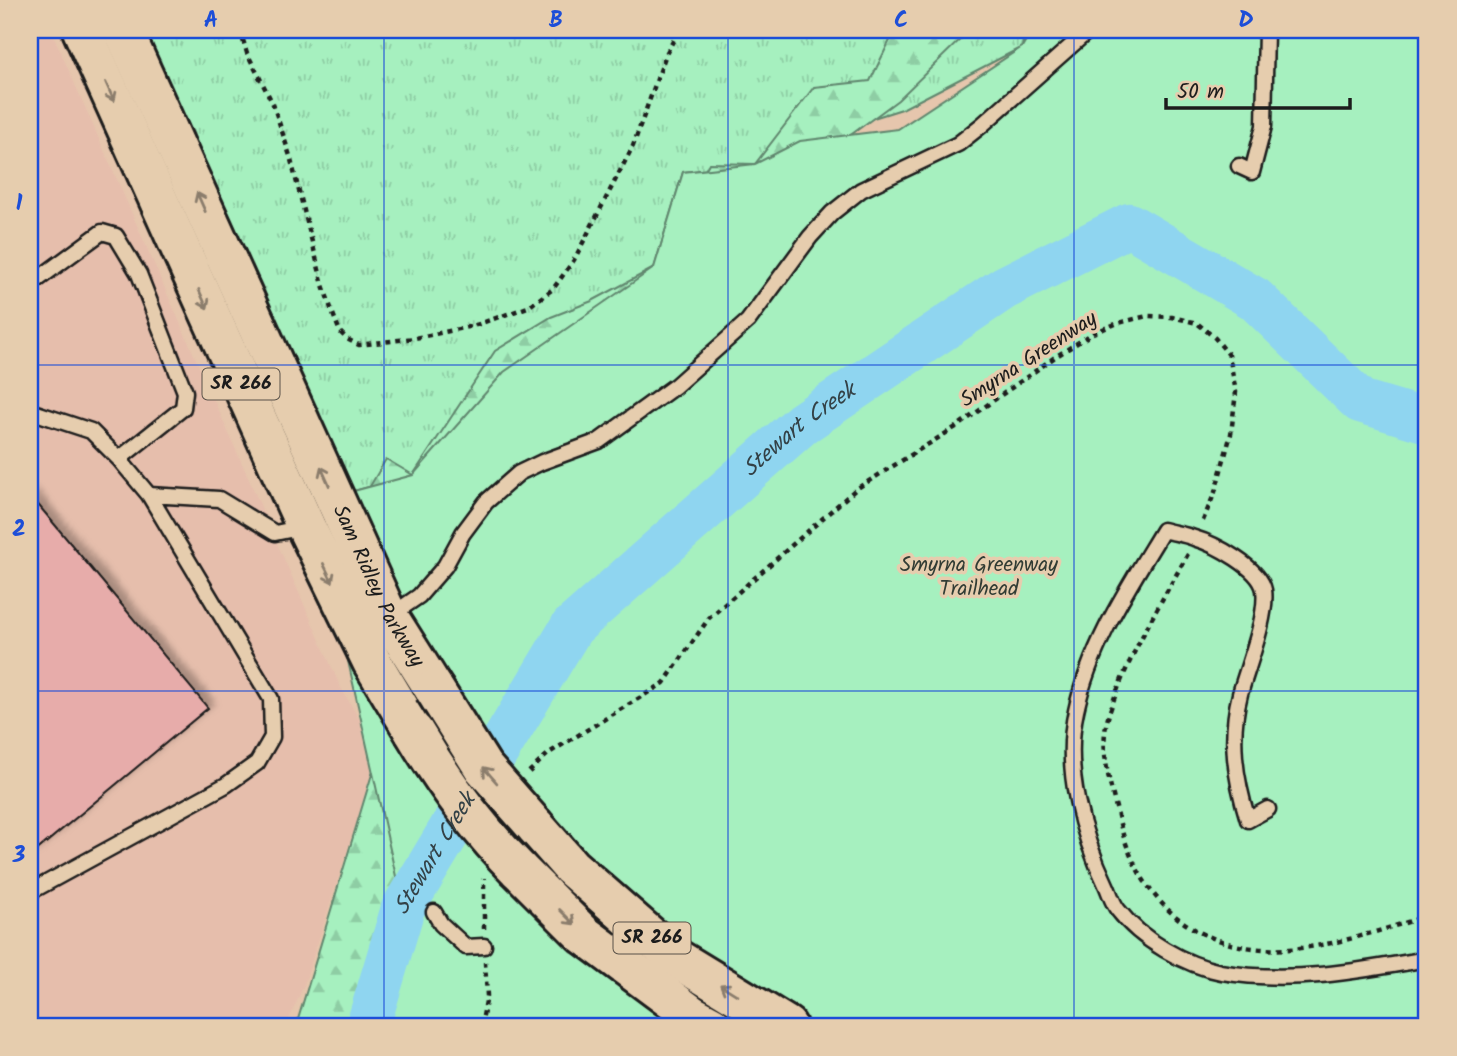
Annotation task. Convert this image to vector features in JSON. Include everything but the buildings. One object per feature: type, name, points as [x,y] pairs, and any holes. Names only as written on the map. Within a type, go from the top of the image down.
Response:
[{"type":"main road","name":"Sam Ridley Parkway","points":[[82,30],[323,519],[389,617],[483,767],[571,867],[674,957],[787,1026]]},
{"type":"main road","name":"Sam Ridley Parkway","points":[[124,30],[323,519],[372,662],[432,762],[497,848],[583,934],[692,1015],[712,1026]]},
{"type":"lane","points":[[389,617],[419,596],[444,566],[463,533],[486,502],[519,473],[599,442],[675,386],[748,321],[810,237],[832,213],[861,190],[958,144],[1088,30]]},
{"type":"lane","points":[[1239,166],[1252,172],[1264,127],[1266,30]]},
{"type":"lane","points":[[30,285],[102,232],[116,236],[139,274],[185,392],[183,408],[119,459]]},
{"type":"lane","points":[[30,411],[91,431],[149,495],[271,699],[272,737],[257,763],[226,785],[30,892]]},
{"type":"lane","points":[[149,495],[219,499],[275,533],[323,519]]},
{"type":"lane","points":[[1268,809],[1248,820],[1238,787],[1234,758],[1239,696],[1262,614],[1264,589],[1248,565],[1195,538],[1163,530],[1115,610],[1083,683],[1075,713],[1072,754],[1075,785],[1086,833],[1117,909],[1156,946],[1219,971],[1278,977],[1362,971],[1427,958]]},
{"type":"lane","points":[[434,912],[441,924],[466,947],[484,946]]},
{"type":"path","points":[[240,30],[247,53],[273,104],[333,314],[341,332],[347,339],[359,345],[415,338],[473,326],[528,307],[553,289],[574,260],[633,146],[666,54],[679,30]]},
{"type":"path","name":"Smyrna Greenway","points":[[523,778],[549,753],[664,683],[709,618],[856,489],[956,427],[1093,332],[1147,316],[1172,317],[1197,323],[1215,338],[1229,355],[1236,392],[1231,434],[1215,492],[1195,538],[1151,620],[1117,693],[1107,723],[1105,752],[1123,838],[1141,877],[1168,912],[1189,927],[1217,940],[1243,946],[1306,947],[1338,942],[1427,916]]},
{"type":"shaded area","points":[[30,30],[51,30],[340,686],[379,753],[304,985],[286,1026],[30,1026]]},
{"type":"green space","points":[[140,30],[1025,30],[1022,47],[902,109],[800,141],[755,164],[683,172],[654,268],[413,475],[350,492]]},
{"type":"green space","points":[[895,30],[970,30],[898,100],[795,176],[385,549],[366,493],[386,459],[413,475],[495,351],[551,317],[592,301],[654,268],[709,163],[755,164],[814,87],[870,81]]},
{"type":"green space","name":"Smyrna Greenway Trailhead","points":[[1032,30],[1427,30],[1427,1026],[350,1026],[403,908],[312,499],[413,475],[504,372],[654,268],[683,172],[755,164],[800,141],[898,129],[1022,47]]},
{"type":"green space","points":[[372,774],[421,836],[461,1026],[296,1026]]},
{"type":"waterway","name":"Stewart Creek","points":[[368,1026],[403,908],[572,627],[803,423],[1004,288],[1129,225],[1255,299],[1360,401],[1427,421]]}]
